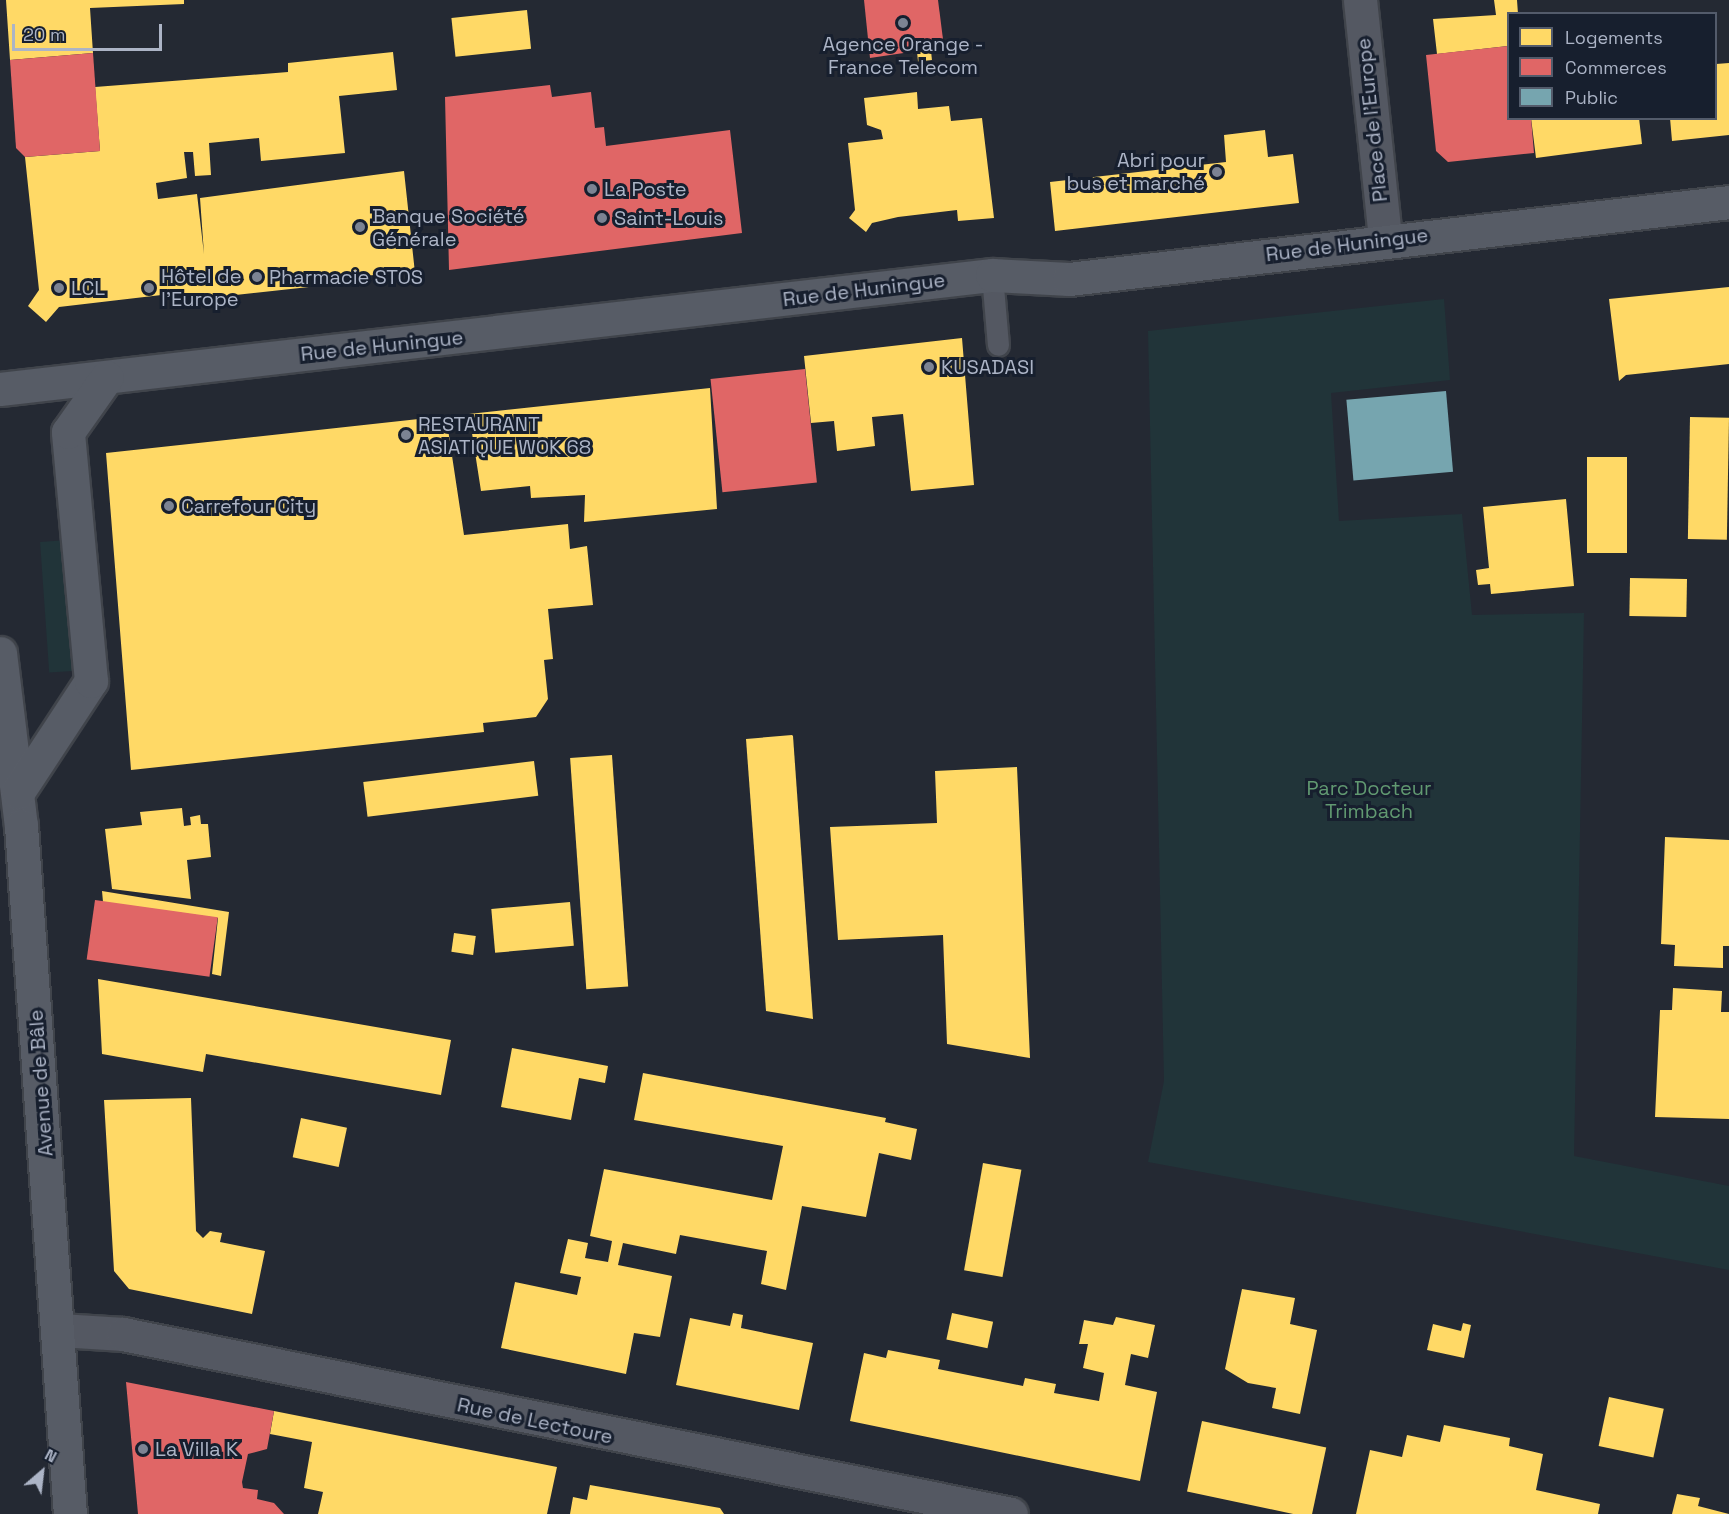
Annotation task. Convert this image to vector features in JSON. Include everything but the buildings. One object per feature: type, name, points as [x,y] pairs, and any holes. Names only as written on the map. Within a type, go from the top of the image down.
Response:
[{"type":"main road","name":"Rue de Huningue","points":[[0,390],[992,275],[1069,279],[1385,239],[1729,202]]},
{"type":"main road","points":[[18,792],[91,681],[68,432],[107,377]]},
{"type":"main road","name":"Avenue de Bâle","points":[[0,653],[18,792],[12,860],[60,1330],[70,1514]]},
{"type":"street","name":"Place de l'Europe","points":[[1360,0],[1385,239]]},
{"type":"street","name":"Rue de Lectoure","points":[[60,1330],[123,1334],[574,1430],[1011,1514]]},
{"type":"lane","points":[[992,275],[998,345]]},
{"type":"green space","name":"Parc Docteur Trimbach","points":[[1444,299],[1450,380],[1331,393],[1339,521],[1462,514],[1472,615],[1584,613],[1574,1156],[1729,1186],[1729,1270],[1148,1162],[1164,1081],[1148,331]]},
{"type":"green space","points":[[67,540],[76,671],[49,673],[40,542]]},
{"type":"place","name":"Agence Orange - France Telecom","points":[[903,23]]},
{"type":"place","name":"Abri pour bus et marché","points":[[1217,172]]},
{"type":"place","name":"La Poste","points":[[592,189]]},
{"type":"place","name":"Saint-Louis","points":[[602,218]]},
{"type":"place","name":"Banque Société Générale","points":[[360,227]]},
{"type":"place","name":"Pharmacie STOS","points":[[257,277]]},
{"type":"place","name":"LCL","points":[[59,288]]},
{"type":"place","name":"Hôtel de l'Europe","points":[[149,288]]},
{"type":"place","name":"KUSADASI","points":[[929,367]]},
{"type":"place","name":"RESTAURANT ASIATIQUE WOK 68","points":[[406,435]]},
{"type":"place","name":"Carrefour City","points":[[169,506]]},
{"type":"place","name":"La Villa K","points":[[143,1449]]}]
